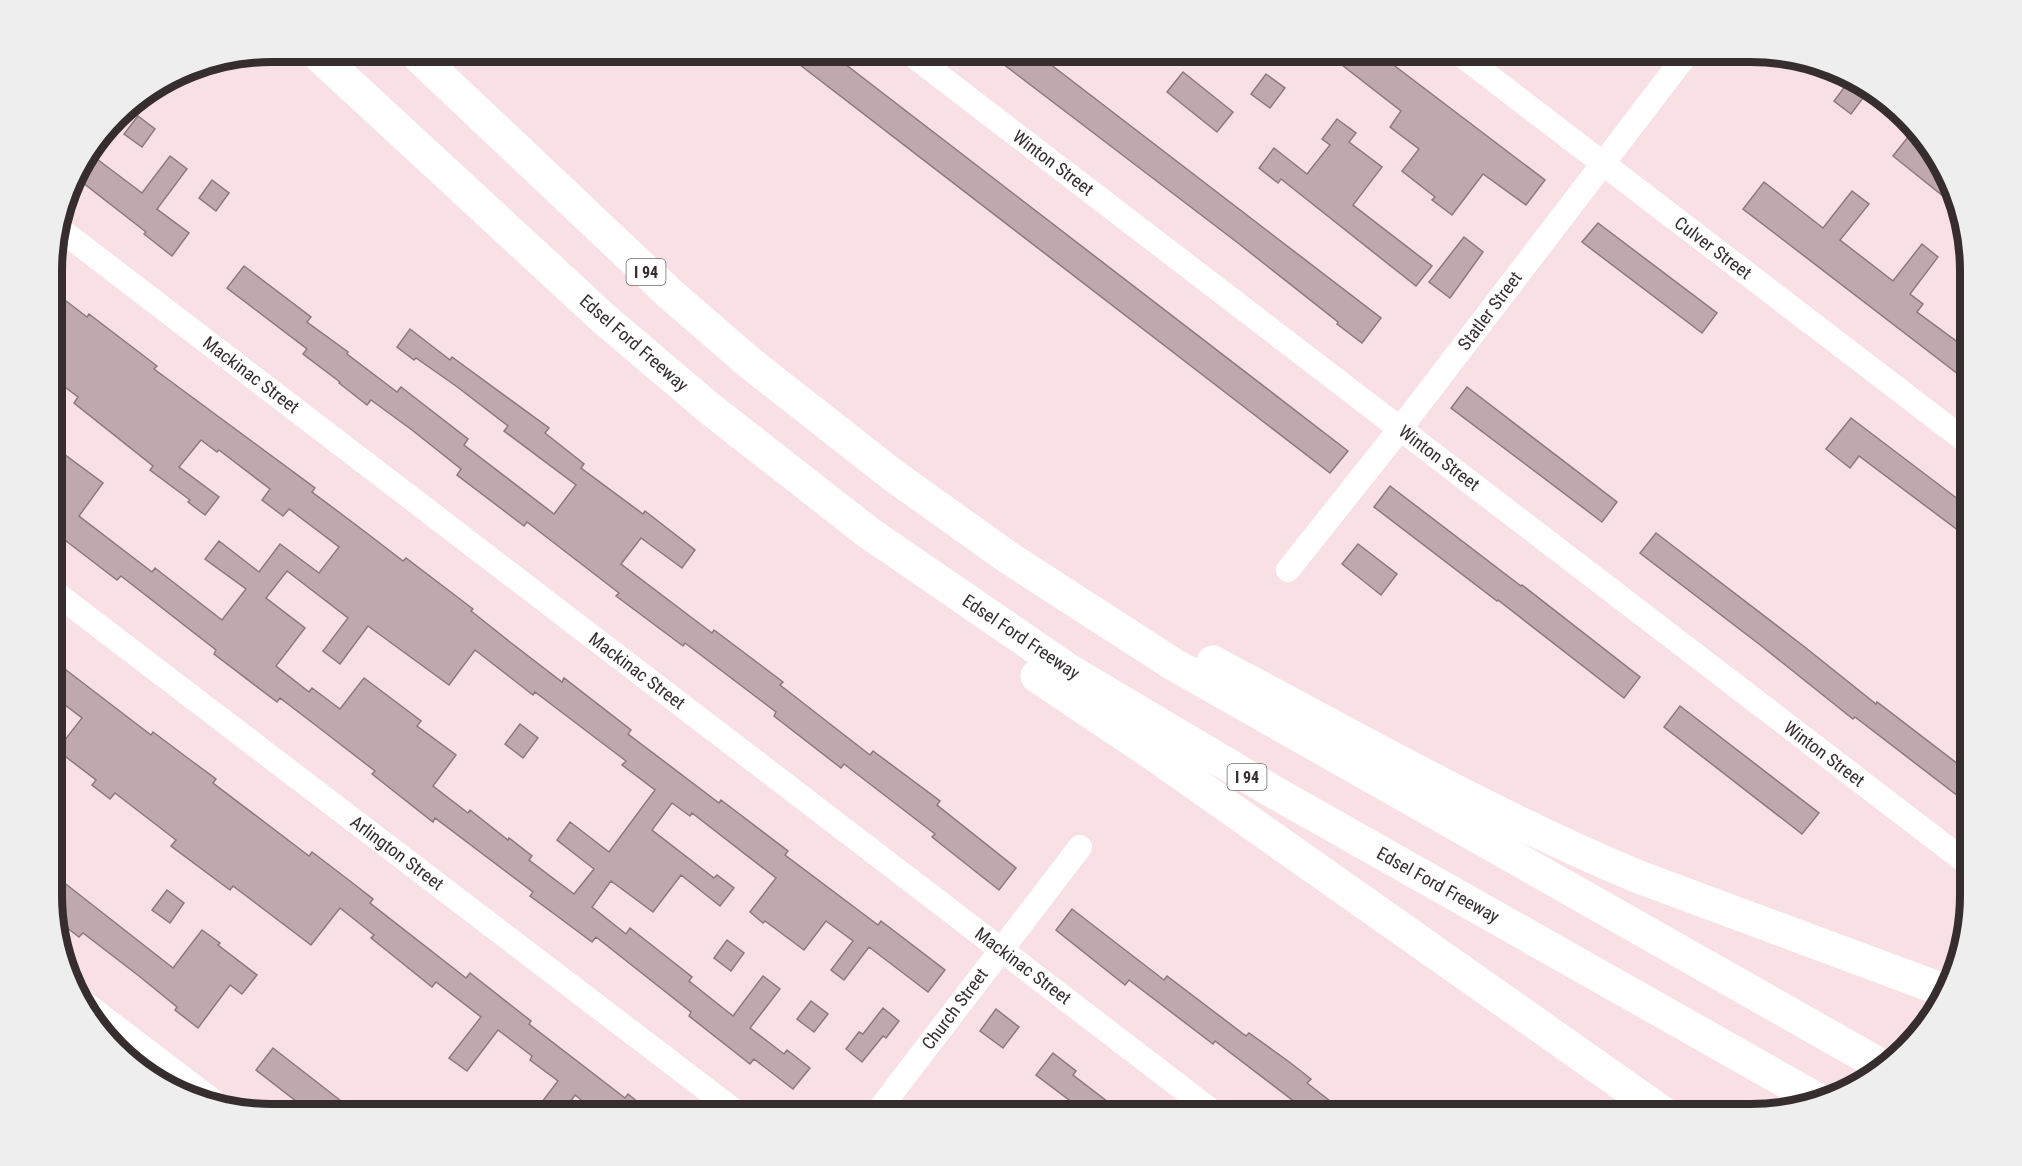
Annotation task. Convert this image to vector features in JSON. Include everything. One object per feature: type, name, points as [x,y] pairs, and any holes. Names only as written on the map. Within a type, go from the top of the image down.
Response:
[{"type":"highway","name":"Edsel Ford Freeway","points":[[326,62],[603,318],[709,408],[869,533],[1070,671],[1272,792],[1810,1095]]},
{"type":"highway","name":"I 94","points":[[425,62],[669,293],[750,363],[894,476],[1010,558],[1173,664],[1876,1063]]},
{"type":"highway","points":[[709,408],[780,487],[864,556],[986,642],[1156,756],[1650,1104]]},
{"type":"highway","points":[[894,476],[1041,555],[1211,661],[1543,835],[1639,878],[1939,988]]},
{"type":"street","name":"Winton Street","points":[[921,62],[1960,858]]},
{"type":"street","name":"Culver Street","points":[[1470,62],[1960,437]]},
{"type":"street","name":"Statler Street","points":[[1288,570],[1400,429],[1681,62]]},
{"type":"street","name":"Mackinac Street","points":[[65,233],[1203,1104]]},
{"type":"street","name":"Arlington Street","points":[[62,598],[726,1104]]},
{"type":"street","name":"Church Street","points":[[882,1104],[1080,847]]},
{"type":"street","points":[[98,1013],[203,1093]]},
{"type":"building","points":[[796,62],[842,62],[1348,451],[1330,473]]},
{"type":"building","points":[[1000,62],[1047,62],[1381,318],[1362,343],[1238,243]]},
{"type":"building","points":[[1338,62],[1389,62],[1545,180],[1526,205],[1483,174],[1452,215],[1432,200],[1435,197],[1402,171],[1419,149],[1390,127],[1401,111]]},
{"type":"building","points":[[1183,72],[1233,112],[1217,132],[1167,92]]},
{"type":"building","points":[[1266,74],[1285,88],[1270,108],[1251,94]]},
{"type":"building","points":[[1847,84],[1865,95],[1851,114],[1834,101]]},
{"type":"building","points":[[138,116],[155,129],[142,147],[124,134]]},
{"type":"building","points":[[1337,119],[1356,133],[1349,142],[1382,167],[1353,205],[1432,266],[1416,286],[1281,179],[1278,183],[1259,168],[1274,148],[1307,174],[1330,145],[1322,139]]},
{"type":"building","points":[[1908,137],[1918,145],[1933,166],[1948,200],[1893,156]]},
{"type":"building","points":[[170,156],[187,169],[157,209],[189,233],[172,256],[144,234],[146,232],[81,181],[95,157],[142,193]]},
{"type":"building","points":[[212,180],[229,193],[216,211],[199,198]]},
{"type":"building","points":[[1764,182],[1823,228],[1852,191],[1869,204],[1840,240],[1893,281],[1922,244],[1938,257],[1910,294],[1923,304],[1917,312],[1960,344],[1960,376],[1743,209]]},
{"type":"building","points":[[1598,223],[1717,313],[1702,333],[1582,242]]},
{"type":"building","points":[[1464,237],[1483,252],[1450,298],[1429,282]]},
{"type":"building","points":[[244,266],[311,317],[307,322],[348,352],[347,354],[397,392],[401,387],[468,439],[464,445],[554,514],[576,485],[504,431],[508,426],[456,386],[397,347],[410,329],[450,360],[452,357],[549,428],[545,433],[584,464],[581,468],[643,514],[645,511],[695,550],[682,568],[641,538],[621,564],[712,633],[714,630],[783,682],[780,685],[870,755],[873,751],[940,801],[937,805],[1016,868],[999,890],[932,837],[935,834],[844,764],[841,768],[774,716],[776,712],[685,643],[683,646],[616,596],[619,593],[527,522],[524,526],[457,475],[461,469],[412,430],[371,400],[367,405],[303,354],[307,349],[227,288]]},
{"type":"building","points":[[62,298],[87,317],[89,314],[157,366],[154,369],[315,488],[312,492],[403,561],[406,558],[473,609],[471,611],[562,682],[564,678],[631,730],[628,734],[719,803],[721,800],[788,851],[785,855],[878,925],[881,921],[945,970],[928,992],[869,947],[844,980],[831,970],[853,941],[826,921],[804,950],[765,921],[763,923],[750,912],[776,878],[692,813],[690,816],[672,803],[652,830],[714,878],[717,875],[734,888],[720,906],[681,875],[653,912],[611,881],[592,907],[626,934],[630,928],[692,977],[689,981],[733,1016],[763,976],[780,989],[750,1028],[784,1054],[787,1050],[810,1068],[793,1089],[754,1059],[750,1064],[689,1016],[691,1012],[596,937],[592,942],[530,896],[533,892],[435,818],[433,822],[372,774],[375,771],[280,698],[277,702],[214,654],[216,650],[121,576],[117,580],[62,538],[62,453],[103,483],[79,516],[152,572],[155,568],[222,620],[246,589],[205,559],[219,541],[259,572],[280,544],[319,573],[339,547],[289,509],[283,516],[262,500],[270,489],[219,450],[217,452],[201,440],[179,467],[219,497],[205,515],[188,502],[190,500],[150,470],[153,466],[74,403],[78,397],[62,385]],"holes":[[[287,571],[348,618],[323,651],[340,664],[368,626],[449,685],[475,650],[533,695],[535,692],[626,761],[622,765],[655,790],[609,852],[570,822],[557,840],[594,869],[574,894],[529,860],[532,856],[509,838],[508,840],[470,810],[468,813],[433,786],[456,755],[417,726],[421,721],[364,678],[340,709],[312,688],[309,692],[276,666],[305,628],[266,598]]]},
{"type":"building","points":[[1467,387],[1617,502],[1602,522],[1451,408]]},
{"type":"building","points":[[1851,418],[1960,501],[1960,532],[1859,456],[1850,468],[1826,449]]},
{"type":"building","points":[[1390,486],[1640,677],[1624,698],[1374,507]]},
{"type":"building","points":[[1656,533],[1876,704],[1877,702],[1960,766],[1960,798],[1855,717],[1853,719],[1640,553]]},
{"type":"building","points":[[1358,544],[1397,574],[1381,595],[1342,564]]},
{"type":"building","points":[[62,667],[151,735],[153,732],[216,779],[213,783],[309,856],[312,852],[350,881],[373,899],[370,903],[466,978],[470,973],[531,1021],[529,1024],[625,1098],[628,1094],[640,1104],[586,1104],[575,1095],[569,1104],[540,1104],[558,1081],[530,1060],[532,1056],[498,1030],[467,1071],[449,1058],[481,1017],[436,982],[432,987],[371,938],[374,935],[340,908],[311,945],[233,886],[230,890],[171,846],[176,840],[115,793],[110,799],[92,785],[96,780],[62,754],[62,744],[82,718],[62,703]]},
{"type":"building","points":[[1680,706],[1819,813],[1802,834],[1664,727]]},
{"type":"building","points":[[520,724],[538,738],[523,758],[505,744]]},
{"type":"building","points":[[62,881],[173,968],[202,930],[257,975],[242,994],[230,985],[198,1028],[175,1010],[177,1007],[83,933],[79,937],[63,925]]},
{"type":"building","points":[[167,890],[184,903],[170,923],[152,910]]},
{"type":"building","points":[[1072,909],[1164,980],[1167,976],[1246,1036],[1249,1033],[1288,1061],[1311,1079],[1307,1083],[1334,1104],[1298,1104],[1215,1041],[1213,1044],[1129,980],[1125,985],[1056,930]]},
{"type":"building","points":[[727,940],[744,953],[731,971],[714,958]]},
{"type":"building","points":[[811,1001],[828,1014],[814,1032],[797,1019]]},
{"type":"building","points":[[883,1008],[899,1021],[886,1038],[883,1036],[862,1062],[846,1049],[859,1032],[863,1034]]},
{"type":"building","points":[[996,1009],[1019,1027],[1003,1048],[980,1031]]},
{"type":"building","points":[[273,1048],[345,1104],[300,1104],[256,1070]]},
{"type":"building","points":[[1053,1053],[1076,1071],[1073,1075],[1111,1104],[1074,1104],[1036,1075]]}]
